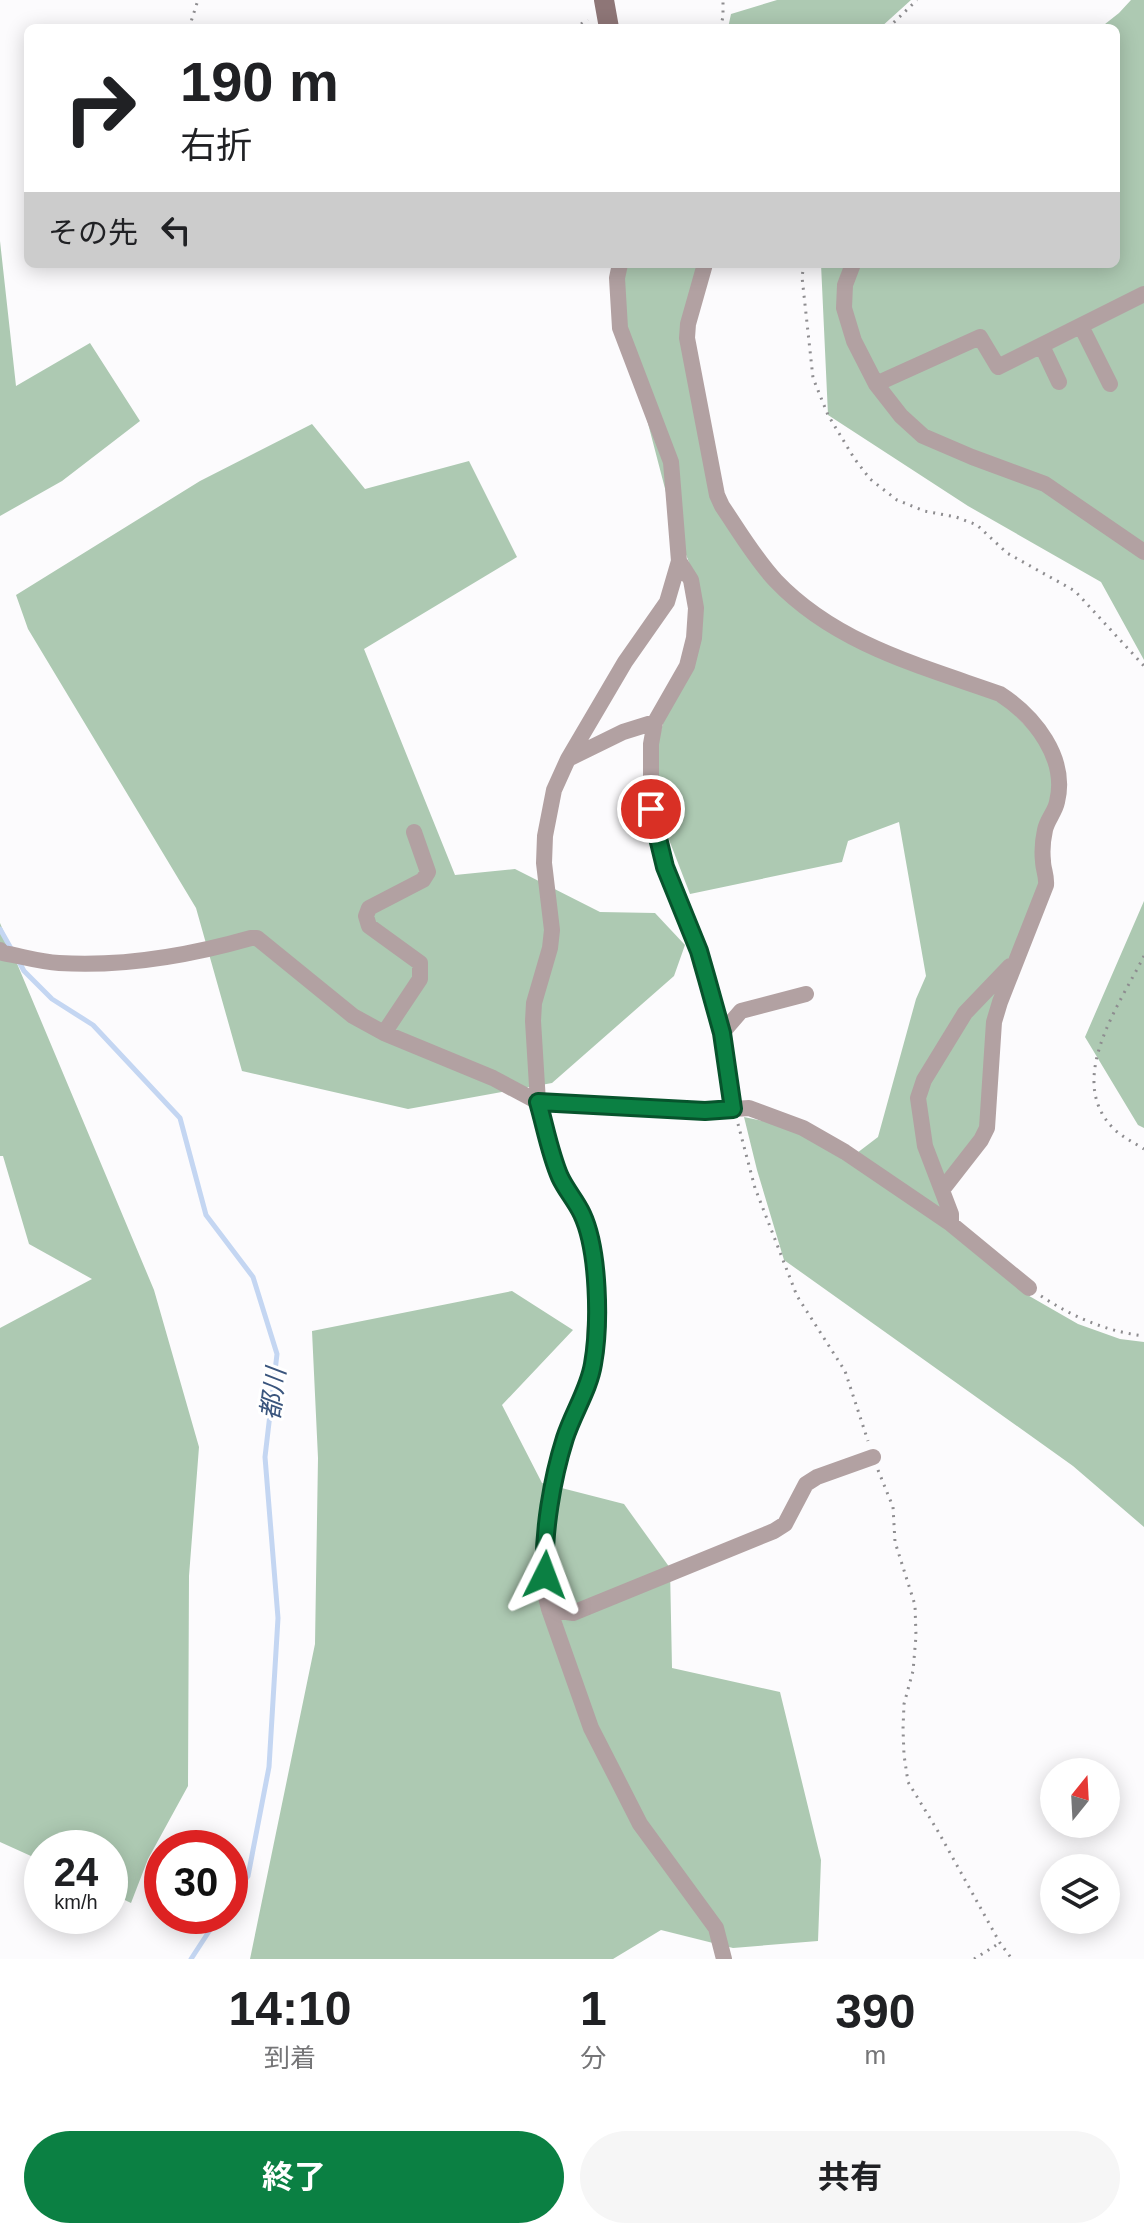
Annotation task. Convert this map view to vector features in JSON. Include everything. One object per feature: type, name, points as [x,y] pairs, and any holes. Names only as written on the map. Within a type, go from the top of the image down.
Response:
[{"type":"street","points":[[604,0],[608,24]]},
{"type":"street","points":[[619,268],[620,328],[671,462],[679,561],[667,602],[625,662],[568,759],[554,790],[545,836],[544,863],[552,930],[534,1003],[538,1102],[557,1170],[588,1231],[593,1250],[596,1297],[593,1366],[565,1439],[555,1476],[544,1557],[545,1593],[591,1728],[640,1824],[716,1928],[724,1959]]},
{"type":"street","points":[[704,268],[687,338],[717,495],[774,579],[813,613],[845,634],[877,650],[1000,694],[1017,704],[1033,720],[1055,759],[1059,782],[1057,802],[1045,830],[1043,863],[1047,874],[1046,885],[994,1022],[987,1128],[942,1190]]},
{"type":"street","points":[[851,268],[845,285],[844,308],[854,341],[876,384],[901,416],[923,436],[1045,484],[1144,552]]},
{"type":"street","points":[[876,384],[980,337],[998,367],[1144,294]]},
{"type":"street","points":[[1081,326],[1110,384]]},
{"type":"street","points":[[1042,346],[1059,382]]},
{"type":"street","points":[[679,561],[691,580],[696,608],[694,638],[687,666],[655,722],[651,756],[651,809],[665,867],[699,951],[722,1033],[733,1109]]},
{"type":"street","points":[[568,759],[623,732],[655,722]]},
{"type":"street","points":[[384,1033],[420,979],[420,963],[369,926],[366,916],[369,908],[423,880],[428,872],[414,832]]},
{"type":"street","points":[[0,950],[56,963],[119,964],[205,951],[257,938],[353,1016],[384,1033],[493,1078],[538,1102],[705,1111],[749,1108],[803,1128],[845,1152],[951,1224],[1029,1288]]},
{"type":"street","points":[[951,1224],[951,1214],[925,1146],[918,1098],[924,1080],[965,1013],[1018,958]]},
{"type":"street","points":[[722,1033],[741,1011],[806,994]]},
{"type":"street","points":[[549,1609],[573,1613],[774,1531],[785,1524],[806,1484],[873,1457]]},
{"type":"path","points":[[190,24],[198,0]]},
{"type":"path","points":[[721,24],[723,0]]},
{"type":"path","points":[[892,24],[917,0]]},
{"type":"path","points":[[803,268],[813,378],[828,415],[870,479],[897,500],[924,511],[977,525],[1007,553],[1075,591],[1144,666]]},
{"type":"path","points":[[1144,956],[1100,1043],[1093,1082],[1097,1104],[1110,1125],[1144,1149]]},
{"type":"path","points":[[733,1109],[755,1188],[797,1296],[845,1371],[893,1507],[895,1542],[915,1605],[913,1671],[904,1704],[903,1729],[908,1782],[1012,1959]]},
{"type":"path","points":[[1029,1288],[1065,1312],[1098,1326],[1144,1336]]},
{"type":"path","points":[[974,1959],[1000,1943]]},
{"type":"green space","points":[[777,0],[911,0],[884,24],[729,24],[731,14]]},
{"type":"green space","points":[[1131,0],[1144,0],[1144,660],[1101,582],[968,506],[828,415],[821,268],[1120,268],[1120,24],[1105,24]]},
{"type":"green space","points":[[0,241],[16,386],[90,343],[140,421],[62,481],[0,516]]},
{"type":"green space","points":[[626,268],[698,268],[681,332],[713,498],[798,607],[1003,702],[1043,744],[1052,769],[1054,797],[1042,881],[1016,953],[979,1132],[943,1181],[943,1210],[857,1153],[878,1137],[916,999],[926,976],[899,822],[848,841],[842,862],[690,894],[656,806],[659,737],[701,594],[674,523],[621,320]]},
{"type":"green space","points":[[312,424],[365,489],[469,461],[517,557],[364,649],[455,875],[515,869],[600,912],[655,913],[685,945],[674,976],[552,1083],[408,1109],[242,1071],[196,908],[28,629],[16,595],[200,481]]},
{"type":"green space","points":[[1144,901],[1144,1128],[1138,1125],[1085,1037]]},
{"type":"green space","points":[[0,923],[154,1290],[199,1447],[189,1576],[188,1786],[164,1830],[144,1830],[144,1869],[131,1903],[128,1902],[128,1830],[24,1830],[24,1853],[0,1842],[0,1328],[92,1279],[29,1244],[3,1156],[0,1156]]},
{"type":"green space","points":[[744,1117],[787,1126],[813,1139],[920,1208],[1024,1293],[1078,1324],[1120,1339],[1144,1342],[1144,1527],[1073,1466],[784,1260]]},
{"type":"green space","points":[[512,1291],[573,1330],[502,1405],[542,1483],[624,1504],[670,1568],[672,1668],[780,1692],[821,1860],[818,1941],[733,1948],[661,1930],[613,1959],[250,1959],[315,1644],[318,1458],[312,1331]]},
{"type":"waterway","name":"都川","points":[[0,929],[13,952]]},
{"type":"waterway","name":"都川","points":[[18,960],[24,971],[52,999],[93,1025],[180,1118],[206,1215],[253,1277],[277,1354],[265,1457],[278,1618],[269,1767],[248,1876]]},
{"type":"waterway","name":"都川","points":[[191,1959],[207,1934]]},
{"type":"route","points":[[545,1575],[544,1557],[555,1476],[572,1418],[593,1366],[596,1297],[593,1250],[588,1231],[557,1170],[538,1102],[705,1111],[733,1109],[722,1033],[699,951],[665,867],[651,809]]}]
